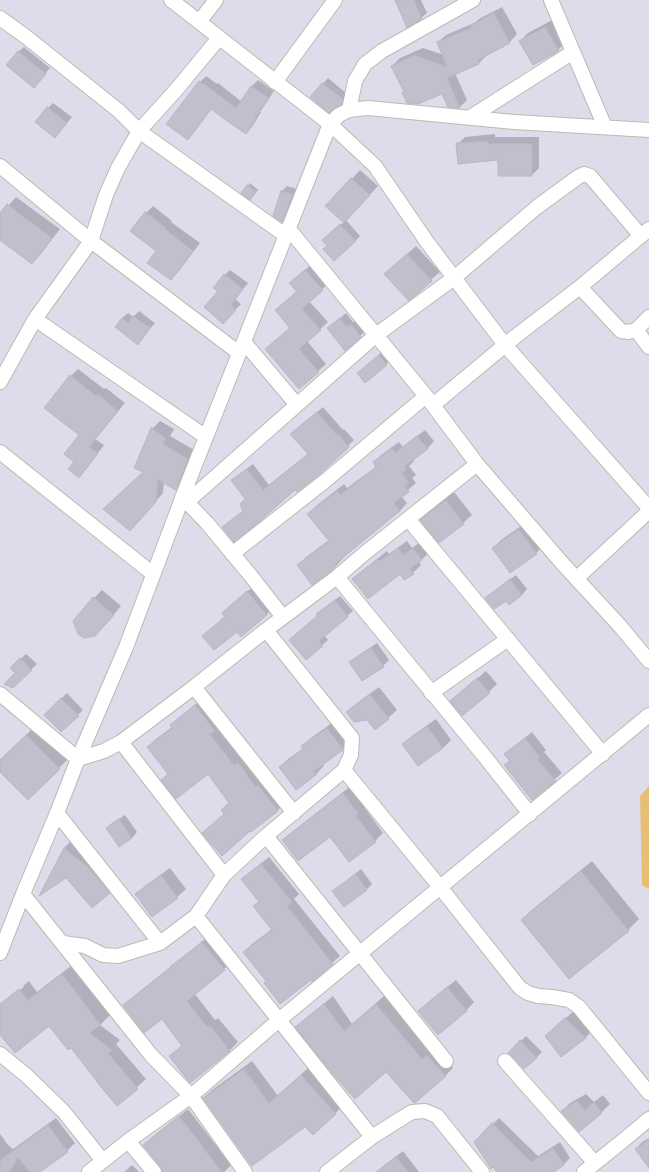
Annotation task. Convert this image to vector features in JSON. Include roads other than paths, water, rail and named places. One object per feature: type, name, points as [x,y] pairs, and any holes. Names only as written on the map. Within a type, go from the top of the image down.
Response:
[{"type":"street","points":[[171,0],[330,124],[375,166],[427,242],[505,346],[649,510],[577,578]]},
{"type":"street","points":[[199,22],[216,0]]},
{"type":"street","points":[[275,82],[335,0]]},
{"type":"street","points":[[349,110],[356,81],[364,64],[382,51],[472,0]]},
{"type":"street","points":[[551,0],[605,127]]},
{"type":"street","points":[[0,18],[120,110],[139,131],[287,232],[430,400],[477,464],[649,661]]},
{"type":"street","points":[[0,382],[35,319],[91,241],[106,195],[139,131],[176,90],[218,38]]},
{"type":"street","points":[[469,118],[573,52]]},
{"type":"street","points":[[0,953],[23,894],[58,813],[78,759],[126,647],[153,574],[184,500],[206,437],[241,347],[330,124],[339,115],[349,110],[368,108],[514,122],[649,130]]},
{"type":"street","points":[[0,166],[91,241],[241,347],[297,405]]},
{"type":"street","points":[[184,500],[297,405],[376,335],[454,278],[537,207],[578,177],[584,174],[590,176],[645,233],[505,346],[430,400],[232,554]]},
{"type":"street","points":[[580,287],[621,332],[636,330],[649,317]]},
{"type":"street","points":[[35,319],[206,437]]},
{"type":"street","points":[[636,330],[649,347]]},
{"type":"street","points":[[0,452],[153,574]]},
{"type":"street","points":[[78,759],[104,751],[121,742],[336,578],[477,464]]},
{"type":"street","points":[[184,500],[207,523],[283,617]]},
{"type":"street","points":[[408,519],[602,754]]},
{"type":"street","points":[[336,578],[485,757],[530,814]]},
{"type":"street","points":[[63,943],[85,946],[104,955],[118,956],[160,943],[196,916],[224,876],[266,836],[344,770],[351,755],[352,738],[266,630]]},
{"type":"street","points":[[431,693],[508,639]]},
{"type":"street","points":[[194,687],[294,812]]},
{"type":"street","points":[[0,694],[78,759]]},
{"type":"street","points":[[89,1172],[128,1141],[191,1096],[279,1020],[649,715]]},
{"type":"street","points":[[121,742],[224,876]]},
{"type":"street","points":[[344,770],[520,988],[528,993],[538,996],[569,1000],[579,1007],[648,1090]]},
{"type":"street","points":[[58,813],[160,943]]},
{"type":"street","points":[[266,836],[446,1061]]},
{"type":"street","points":[[23,894],[151,1055],[191,1096],[245,1172]]},
{"type":"street","points":[[196,916],[372,1137]]},
{"type":"street","points":[[0,1054],[27,1076],[64,1112],[103,1161]]},
{"type":"street","points":[[505,1061],[590,1168],[649,1119]]},
{"type":"street","points":[[326,1172],[372,1137],[412,1112],[425,1111],[437,1116],[482,1172]]},
{"type":"street","points":[[128,1141],[154,1172]]}]
